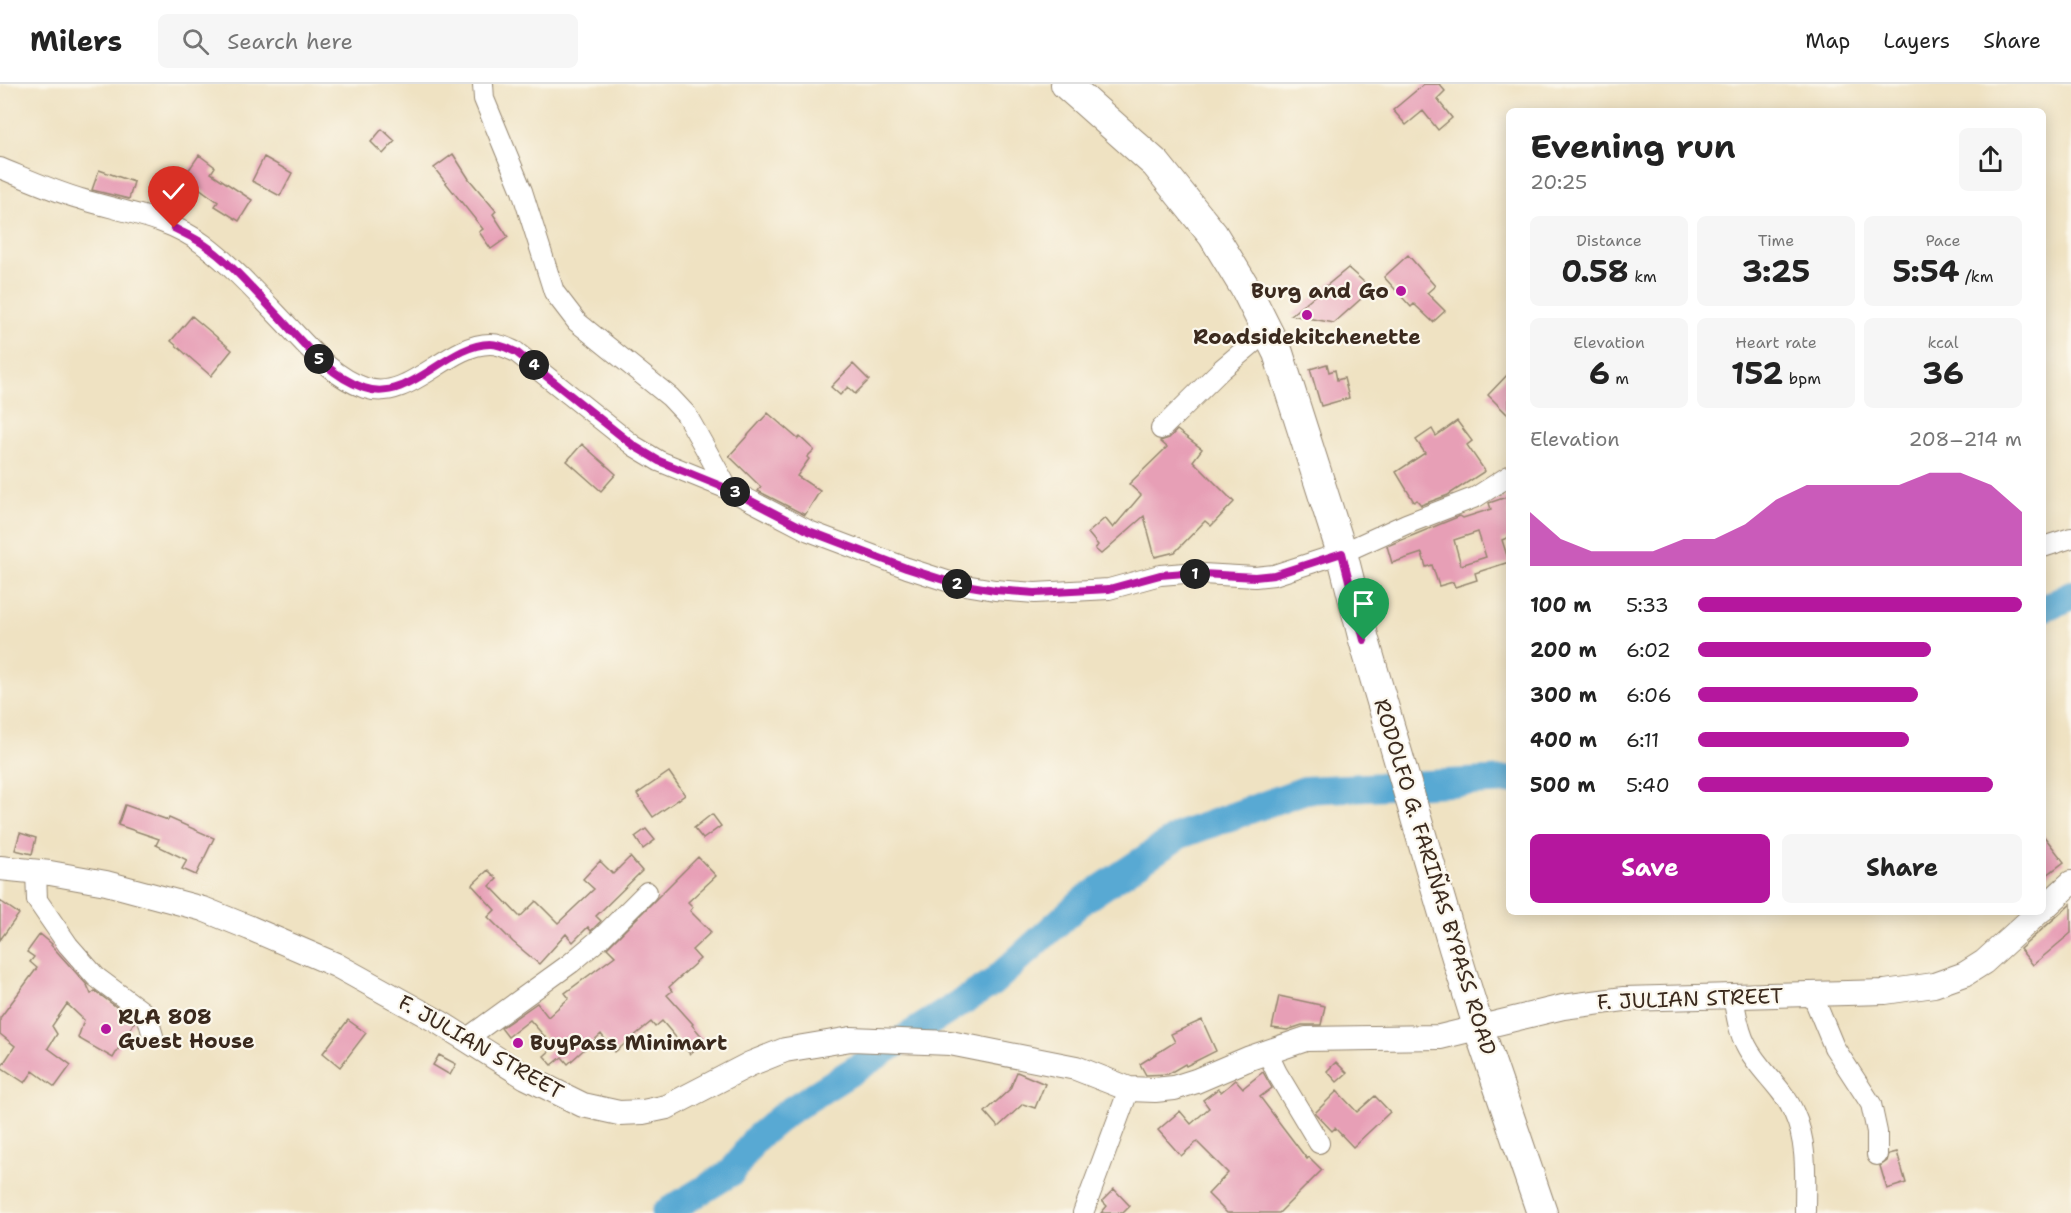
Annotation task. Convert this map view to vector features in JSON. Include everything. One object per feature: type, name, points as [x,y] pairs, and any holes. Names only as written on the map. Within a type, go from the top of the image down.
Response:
[{"type":"main road","name":"RODOLFO G. FARIÑAS BYPASS ROAD","points":[[1066,84],[1156,164],[1206,226],[1247,291],[1278,353],[1342,553],[1364,640],[1454,948],[1479,1029],[1542,1213]]},
{"type":"street","points":[[483,84],[484,99],[522,191],[554,292],[577,322],[670,397],[686,414],[728,489]]},
{"type":"street","points":[[0,168],[80,199],[150,218],[202,243],[247,283],[323,363],[344,378],[365,388],[376,391],[398,387],[468,349],[489,344],[502,345],[516,352],[552,379],[634,446],[666,464],[728,489],[809,531],[953,583],[995,590],[1035,593],[1109,589],[1160,575],[1185,573],[1255,577],[1274,575],[1342,553],[1476,497],[1506,478]]},
{"type":"street","points":[[1161,429],[1222,369],[1267,331]]},
{"type":"street","points":[[2046,546],[2071,538]]},
{"type":"street","name":"F. JULIAN STREET","points":[[0,868],[106,883],[203,909],[336,965],[466,1039],[526,1077],[583,1105],[619,1113],[643,1112],[667,1107],[750,1064],[785,1050],[851,1038],[950,1043],[1076,1068],[1129,1089],[1174,1088],[1306,1039],[1440,1037],[1596,1001],[1885,992],[1934,985],[1965,974],[1984,962],[2036,915]]},
{"type":"street","points":[[36,872],[37,900],[68,945],[96,977],[147,1015],[153,1036]]},
{"type":"street","points":[[2046,907],[2068,890]]},
{"type":"street","points":[[466,1039],[571,963],[603,936],[647,892]]},
{"type":"street","points":[[1812,994],[1834,1047],[1871,1104],[1877,1132],[1877,1155]]},
{"type":"street","points":[[1733,996],[1746,1045],[1793,1110],[1800,1127],[1805,1164],[1805,1213]]},
{"type":"street","points":[[1267,1052],[1319,1143]]},
{"type":"street","points":[[1083,1213],[1129,1089]]},
{"type":"building","points":[[1424,84],[1439,84],[1445,91],[1437,99],[1452,118],[1438,130],[1423,111],[1406,125],[1393,110]]},
{"type":"building","points":[[382,129],[395,141],[383,154],[371,142]]},
{"type":"building","points":[[453,154],[469,179],[496,211],[493,214],[508,237],[491,249],[479,232],[483,229],[434,168]]},
{"type":"building","points":[[199,155],[215,167],[211,173],[252,200],[239,221],[215,206],[218,202],[184,177]]},
{"type":"building","points":[[264,157],[292,173],[280,196],[252,181]]},
{"type":"building","points":[[99,170],[134,182],[129,199],[92,190]]},
{"type":"building","points":[[1408,255],[1435,286],[1427,293],[1445,311],[1433,322],[1414,304],[1411,307],[1384,277]]},
{"type":"building","points":[[1348,268],[1372,289],[1334,323],[1291,315]]},
{"type":"building","points":[[192,316],[232,350],[211,376],[171,341]]},
{"type":"building","points":[[853,364],[869,380],[855,394],[848,387],[840,395],[831,387]]},
{"type":"building","points":[[1327,364],[1329,372],[1335,370],[1337,380],[1344,378],[1349,398],[1321,406],[1310,369]]},
{"type":"building","points":[[1506,376],[1506,413],[1488,395]]},
{"type":"building","points":[[768,413],[814,450],[807,457],[809,459],[797,476],[820,491],[805,515],[758,491],[761,487],[729,456]]},
{"type":"building","points":[[1457,421],[1472,441],[1467,445],[1485,471],[1448,495],[1421,505],[1417,500],[1414,502],[1396,472],[1425,453],[1416,440],[1432,429],[1436,436]]},
{"type":"building","points":[[1177,430],[1202,449],[1193,461],[1234,502],[1211,526],[1205,521],[1175,552],[1155,557],[1144,516],[1101,554],[1095,549],[1098,545],[1088,533],[1105,518],[1113,528],[1141,495],[1129,484],[1167,447],[1160,441],[1169,438]]},
{"type":"building","points":[[582,444],[616,474],[601,491],[567,461]]},
{"type":"building","points":[[1506,497],[1506,538],[1502,540],[1506,563],[1475,573],[1477,580],[1455,587],[1453,582],[1439,586],[1432,565],[1426,567],[1422,553],[1392,563],[1387,546],[1460,516],[1463,518],[1491,509],[1489,503]],"holes":[[[1478,532],[1486,557],[1461,565],[1454,540]]]},
{"type":"building","points":[[669,772],[685,795],[653,817],[637,794]]},
{"type":"building","points":[[125,805],[168,820],[169,818],[214,838],[196,875],[182,869],[187,860],[156,845],[159,839],[118,825]]},
{"type":"building","points":[[712,814],[721,826],[703,839],[694,828]]},
{"type":"building","points":[[646,829],[655,840],[643,849],[635,837]]},
{"type":"building","points":[[20,833],[36,838],[32,854],[15,850]]},
{"type":"building","points":[[2046,839],[2064,862],[2046,876]]},
{"type":"building","points":[[630,857],[642,871],[596,916],[601,921],[591,931],[588,927],[573,942],[566,934],[539,964],[488,917],[495,910],[472,885],[488,870],[497,879],[490,886],[520,917],[536,901],[558,923],[594,889],[583,879],[600,861],[613,874]]},
{"type":"building","points":[[698,857],[716,876],[688,902],[693,907],[690,911],[711,932],[692,950],[700,959],[669,987],[672,991],[667,995],[705,1040],[690,1054],[662,1021],[655,1027],[651,1022],[615,1052],[601,1034],[568,1064],[562,1057],[552,1065],[544,1056],[554,1047],[530,1020],[508,1037],[501,1028],[537,1003],[548,1017],[569,998],[565,993],[615,956],[607,948]]},
{"type":"building","points":[[0,901],[19,914],[0,940]]},
{"type":"building","points":[[2071,904],[2071,933],[2033,965],[2020,949]]},
{"type":"building","points":[[40,934],[52,944],[87,985],[91,994],[95,991],[135,1021],[113,1058],[78,1038],[84,1020],[67,1004],[52,1026],[57,1034],[48,1048],[71,1065],[55,1087],[33,1071],[25,1083],[1,1067],[15,1046],[0,1034],[0,1018],[37,968],[30,962],[34,957],[27,952]]},
{"type":"building","points":[[1279,996],[1325,1006],[1321,1025],[1302,1025],[1287,1030],[1272,1028]]},
{"type":"building","points":[[348,1020],[366,1033],[340,1067],[323,1053]]},
{"type":"building","points":[[1202,1020],[1216,1051],[1168,1074],[1146,1075],[1140,1064],[1175,1042],[1171,1034]]},
{"type":"building","points":[[439,1055],[456,1064],[450,1075],[433,1065]]},
{"type":"building","points":[[1336,1062],[1347,1073],[1337,1082],[1327,1071]]},
{"type":"building","points":[[1017,1072],[1045,1084],[1035,1108],[1023,1104],[998,1127],[985,1112],[1010,1089]]},
{"type":"building","points":[[1263,1072],[1272,1088],[1260,1097],[1307,1159],[1309,1157],[1322,1170],[1279,1213],[1227,1213],[1208,1194],[1228,1173],[1197,1142],[1181,1156],[1158,1130],[1180,1111],[1191,1124],[1209,1108],[1203,1100],[1218,1089],[1221,1092],[1236,1080],[1243,1088]]},
{"type":"building","points":[[1337,1091],[1357,1112],[1375,1096],[1390,1112],[1353,1147],[1335,1128],[1332,1131],[1315,1113]]},
{"type":"building","points":[[1897,1152],[1906,1183],[1887,1189],[1880,1166],[1887,1161],[1889,1154]]},
{"type":"building","points":[[1114,1189],[1130,1206],[1123,1213],[1101,1213],[1107,1206],[1102,1201]]},
{"type":"waterway","points":[[2046,607],[2071,594]]},
{"type":"waterway","points":[[665,1213],[732,1172],[755,1139],[786,1113],[992,983],[1082,901],[1180,835],[1305,790],[1506,780]]},
{"type":"place","name":"Burg and Go","points":[[1401,291]]},
{"type":"place","name":"Roadsidekitchenette","points":[[1307,315]]},
{"type":"place","name":"RLA 808 Guest House","points":[[106,1029]]},
{"type":"place","name":"BuyPass Minimart","points":[[518,1043]]},
{"type":"route","points":[[174,228],[202,243],[222,260],[323,363],[344,378],[365,388],[386,391],[398,387],[468,349],[480,345],[502,345],[516,352],[552,379],[634,446],[659,461],[728,489],[809,531],[906,568],[953,583],[995,590],[1035,593],[1109,589],[1160,575],[1185,573],[1255,577],[1274,575],[1342,553],[1364,640]]}]
